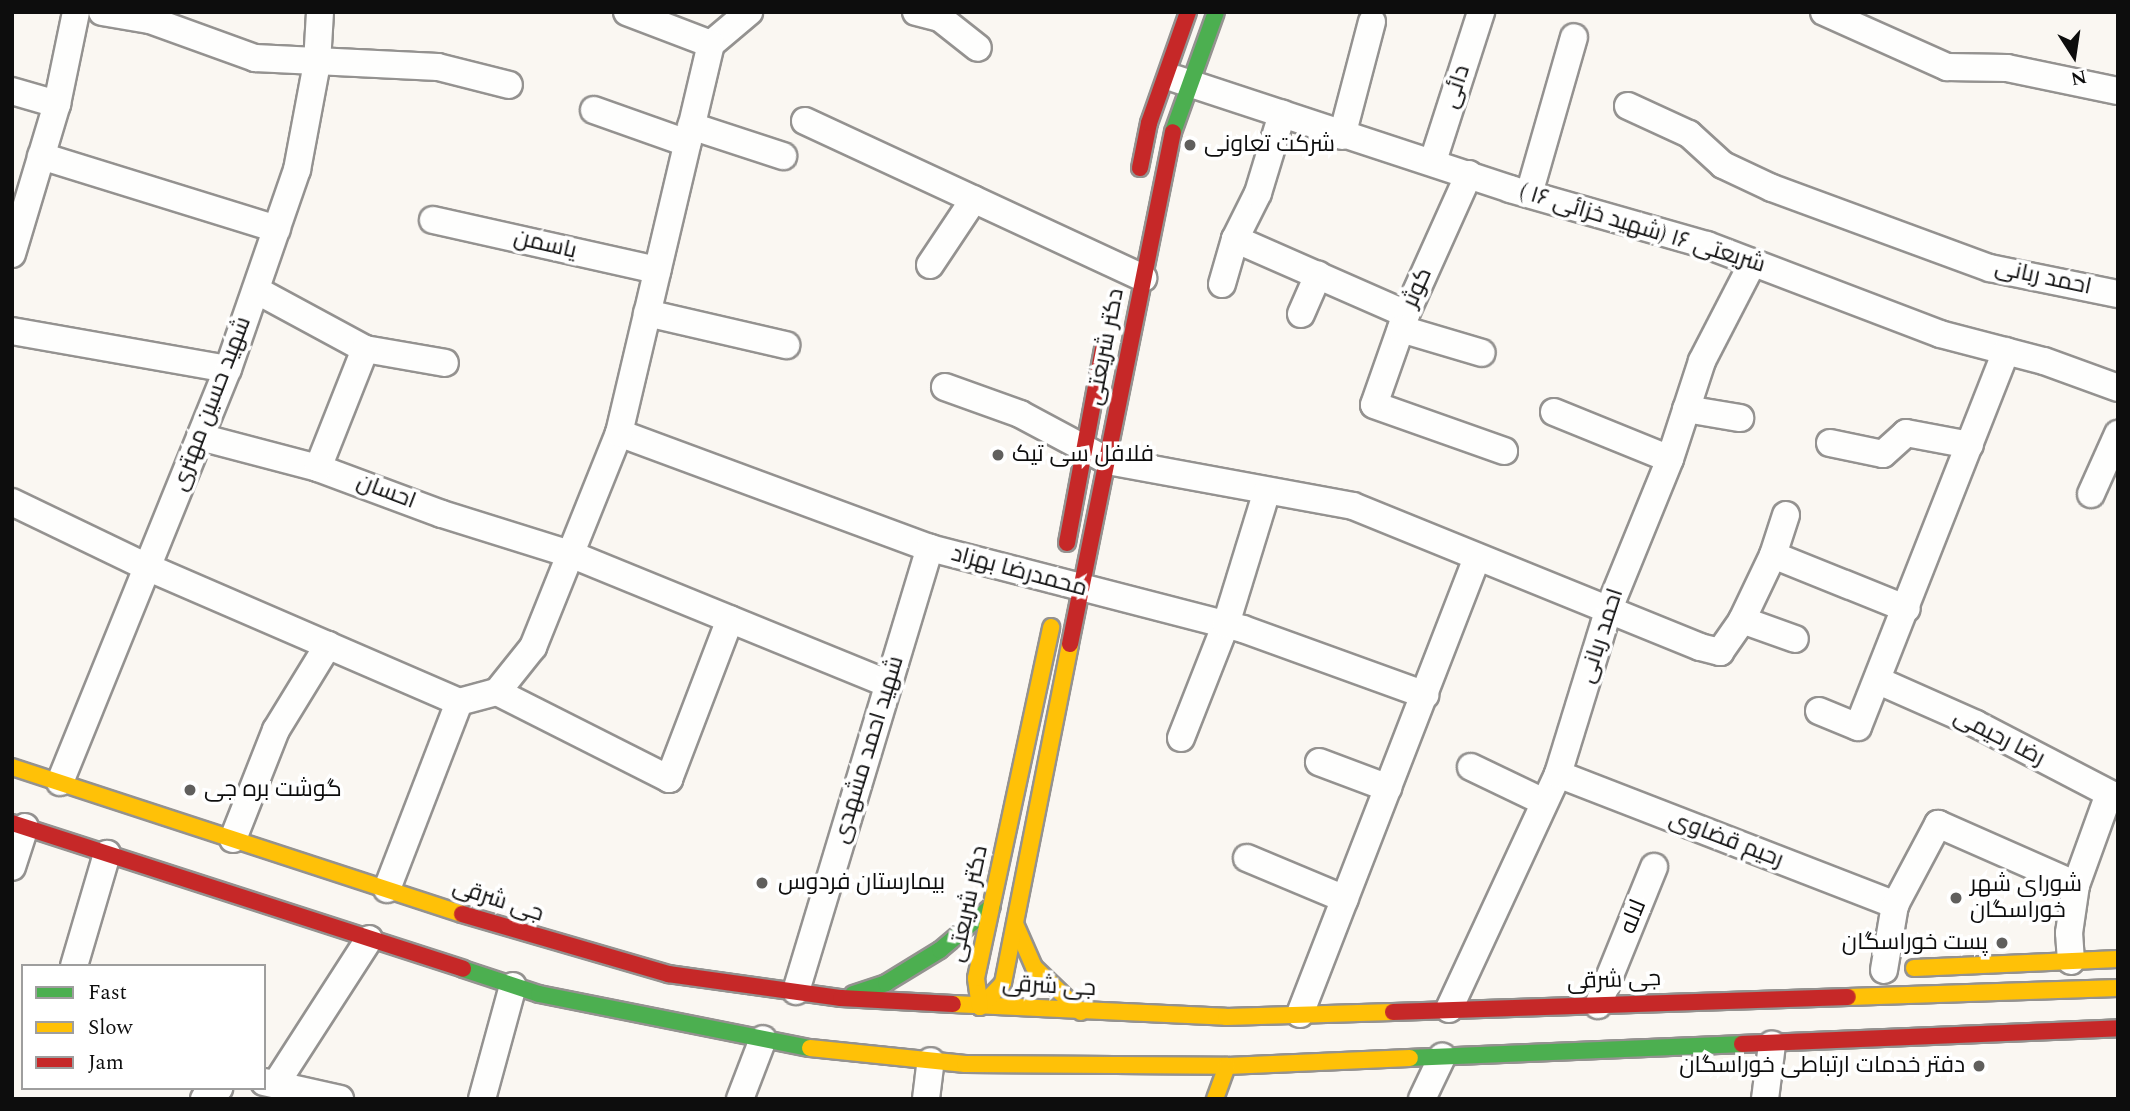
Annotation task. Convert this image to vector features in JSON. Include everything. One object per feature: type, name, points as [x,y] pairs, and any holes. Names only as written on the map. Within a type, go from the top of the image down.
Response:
[{"type":"main road","points":[[1136,186],[1165,75],[1186,13]]},
{"type":"main road","name":"دکتر شریعتی","points":[[1115,292],[1129,265],[1214,18]]},
{"type":"main road","name":"دکتر شریعتی","points":[[980,1007],[976,978],[1064,584],[1108,461],[1129,265]]},
{"type":"main road","name":"دکتر شریعتی","points":[[980,1007],[1003,983],[1016,926],[1083,448],[1107,331]]},
{"type":"main road","name":"جی شرقی","points":[[12,767],[556,944],[668,974],[841,998],[1081,1012],[1300,1014],[2118,988]]},
{"type":"main road","points":[[19,825],[513,986],[659,1021],[763,1039],[931,1061],[964,1064],[1227,1066],[2118,1028]]},
{"type":"main road","points":[[841,998],[886,983],[929,957],[992,906]]},
{"type":"main road","points":[[1016,926],[1034,967],[1081,1012]]},
{"type":"main road","points":[[1872,970],[2118,959]]},
{"type":"main road","points":[[1774,999],[1824,981]]},
{"type":"main road","points":[[964,1064],[980,1007]]},
{"type":"main road","points":[[1772,1044],[1821,1060]]},
{"type":"main road","points":[[1215,1099],[1227,1066]]},
{"type":"street","points":[[12,254],[57,104],[76,12]]},
{"type":"street","points":[[102,12],[150,20],[211,46],[255,58],[438,67],[509,85]]},
{"type":"street","name":"شهید حسین مهتری","points":[[60,782],[228,369],[298,170],[317,63],[320,12]]},
{"type":"street","points":[[627,12],[711,44]]},
{"type":"street","points":[[12,502],[147,567],[459,702],[497,692],[533,647],[619,433],[711,44],[749,12]]},
{"type":"street","points":[[916,12],[940,18],[978,47]]},
{"type":"street","name":"دائی","points":[[1433,161],[1481,12]]},
{"type":"street","points":[[1824,12],[1947,66],[2007,68],[2118,91]]},
{"type":"street","points":[[1186,13],[1214,18]]},
{"type":"street","points":[[1342,136],[1373,23]]},
{"type":"street","points":[[1529,194],[1574,37]]},
{"type":"street","name":"شریعتی ۱۶ (شهید خزائی ۱۶ )","points":[[1165,75],[1342,136],[1433,161],[1529,194],[1754,262],[1940,334],[2006,351],[2118,388]]},
{"type":"street","points":[[12,90],[57,104]]},
{"type":"street","name":"احمد ربانی","points":[[1628,106],[1689,134],[1723,165],[1772,188],[1990,268],[2118,294]]},
{"type":"street","points":[[594,110],[783,156]]},
{"type":"street","points":[[1222,284],[1235,239],[1258,193],[1282,114]]},
{"type":"street","points":[[805,121],[974,199],[1129,265]]},
{"type":"street","points":[[41,156],[277,229]]},
{"type":"street","name":"کوثر","points":[[1469,174],[1404,322],[1374,405],[1504,451]]},
{"type":"street","points":[[930,265],[974,199]]},
{"type":"street","name":"یاسمن","points":[[433,220],[657,270]]},
{"type":"street","points":[[1235,239],[1318,275],[1404,322],[1482,353]]},
{"type":"street","name":"احمد ربانی","points":[[1449,1009],[1558,774],[1608,611],[1670,459],[1702,360],[1754,262]]},
{"type":"street","points":[[1301,314],[1318,275]]},
{"type":"street","points":[[256,290],[365,349],[445,363]]},
{"type":"street","points":[[647,313],[786,345]]},
{"type":"street","points":[[12,331],[228,369]]},
{"type":"street","points":[[318,468],[365,349]]},
{"type":"street","points":[[1819,711],[1858,727],[1879,681],[2006,351]]},
{"type":"street","points":[[945,387],[1020,414],[1108,461],[1353,506],[1608,611],[1720,652],[1742,620],[1773,555],[1786,515]]},
{"type":"street","points":[[1686,409],[1740,418]]},
{"type":"street","points":[[1554,412],[1670,459]]},
{"type":"street","name":"محمدرضا بهزاد","points":[[619,433],[930,548],[1226,624],[1425,695]]},
{"type":"street","points":[[1830,443],[1883,454],[1906,433],[1970,445]]},
{"type":"street","points":[[2091,494],[2118,433]]},
{"type":"street","name":"احسان","points":[[200,437],[318,468],[442,514],[570,554],[888,684]]},
{"type":"street","points":[[1181,738],[1226,624],[1267,491]]},
{"type":"street","name":"شهید احمد مشهدی","points":[[796,991],[930,548]]},
{"type":"street","points":[[1773,555],[1907,609]]},
{"type":"street","points":[[1300,1014],[1477,557]]},
{"type":"street","points":[[497,692],[669,779],[730,619]]},
{"type":"street","points":[[1742,620],[1795,639]]},
{"type":"street","points":[[233,839],[276,730],[328,645]]},
{"type":"street","name":"رضا رحیمی","points":[[1879,681],[1976,724],[2113,796]]},
{"type":"street","points":[[387,889],[459,702]]},
{"type":"street","points":[[1319,762],[1388,788]]},
{"type":"street","points":[[1471,767],[1544,802]]},
{"type":"street","name":"رحیم قضاوی","points":[[1558,774],[1895,905]]},
{"type":"street","points":[[2071,961],[2069,933],[2076,885],[2113,796]]},
{"type":"street","points":[[1872,970],[1895,905],[1938,824],[2076,885]]},
{"type":"street","points":[[12,867],[19,825]]},
{"type":"street","points":[[64,964],[107,854]]},
{"type":"street","points":[[1247,858],[1345,899]]},
{"type":"street","name":"لاله","points":[[1598,1005],[1654,867]]},
{"type":"street","points":[[340,1099],[271,1082],[369,939]]},
{"type":"street","points":[[482,1099],[513,986]]},
{"type":"street","points":[[740,1099],[763,1039]]},
{"type":"street","points":[[1765,1099],[1772,1044]]},
{"type":"street","points":[[1422,1099],[1443,1057]]},
{"type":"street","points":[[926,1099],[931,1061]]},
{"type":"traffic: fast","points":[[1173,132],[1216,12]]},
{"type":"traffic: fast","points":[[853,994],[886,983],[940,950],[992,906]]},
{"type":"traffic: fast","points":[[463,969],[539,994],[810,1048]]},
{"type":"traffic: fast","points":[[1410,1058],[1742,1044]]},
{"type":"traffic: slow","points":[[980,1007],[976,978],[1051,627]]},
{"type":"traffic: slow","points":[[980,1007],[1003,983],[1070,644]]},
{"type":"traffic: slow","points":[[12,767],[462,914]]},
{"type":"traffic: slow","points":[[1016,926],[1034,967],[1081,1012]]},
{"type":"traffic: slow","points":[[1914,968],[2118,959]]},
{"type":"traffic: slow","points":[[1848,997],[2118,988]]},
{"type":"traffic: slow","points":[[953,1004],[1226,1017],[1393,1012]]},
{"type":"traffic: slow","points":[[810,1048],[965,1064],[1227,1066],[1410,1058]]},
{"type":"traffic: slow","points":[[1215,1099],[1227,1066]]},
{"type":"traffic: jam","points":[[1140,168],[1149,123],[1188,12]]},
{"type":"traffic: jam","points":[[1070,644],[1173,132]]},
{"type":"traffic: jam","points":[[1067,543],[1103,349]]},
{"type":"traffic: jam","points":[[12,823],[463,969]]},
{"type":"traffic: jam","points":[[462,914],[668,974],[841,998],[953,1004]]},
{"type":"traffic: jam","points":[[1393,1012],[1848,997]]},
{"type":"traffic: jam","points":[[1742,1044],[2118,1028]]},
{"type":"place","name":"شرکت تعاونی","points":[[1190,145]]},
{"type":"place","name":"فلافل سی تیک","points":[[998,455]]},
{"type":"place","name":"گوشت بره جی","points":[[190,790]]},
{"type":"place","name":"بیمارستان فردوس","points":[[762,883]]},
{"type":"place","name":"شورای شهر خوراسگان","points":[[1956,898]]},
{"type":"place","name":"پست خوراسگان","points":[[2002,943]]},
{"type":"place","name":"دفتر خدمات ارتباطی خوراسگان","points":[[1979,1066]]}]
